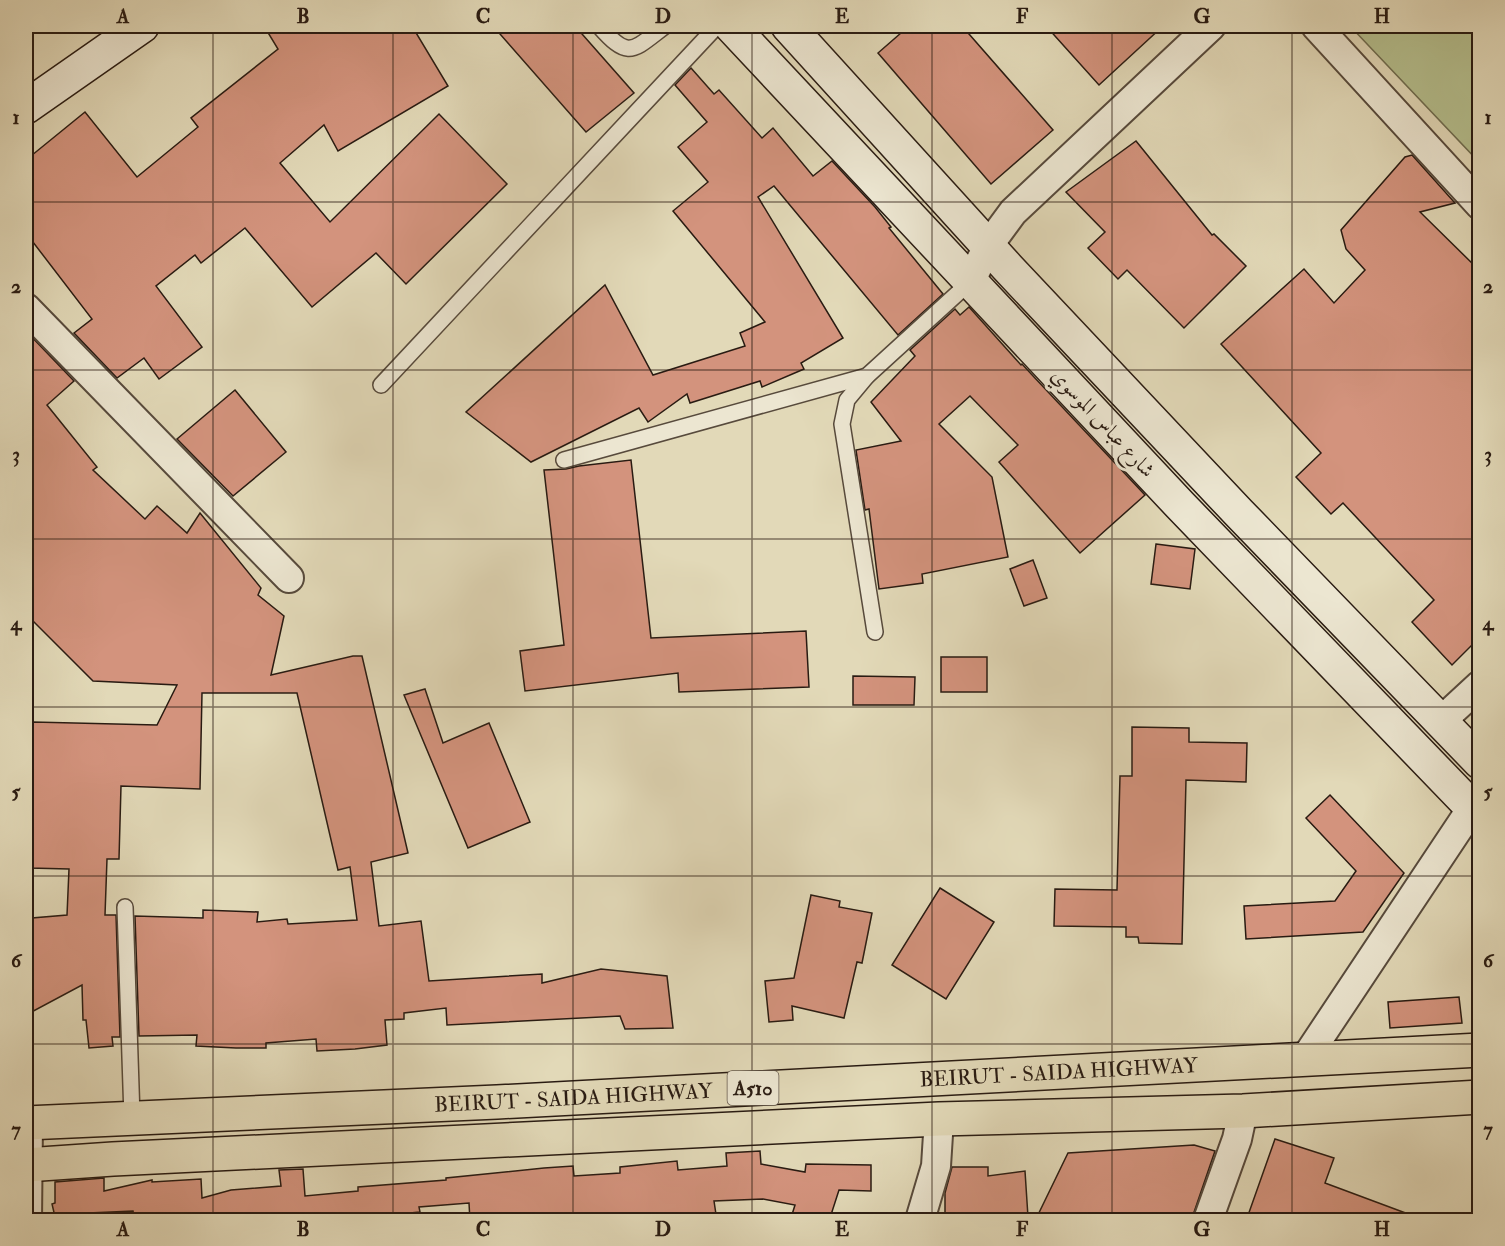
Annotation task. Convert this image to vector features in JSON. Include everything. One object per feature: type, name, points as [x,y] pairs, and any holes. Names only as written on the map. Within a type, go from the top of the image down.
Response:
[{"type":"highway","name":"BEIRUT - SAIDA HIGHWAY","points":[[27,1123],[497,1102],[1479,1050]]},
{"type":"highway","name":"BEIRUT - SAIDA HIGHWAY","points":[[26,1165],[125,1158],[939,1119],[1243,1111],[1479,1097]]},
{"type":"street","points":[[26,107],[138,26]]},
{"type":"street","name":"شارع عباس الموسوي","points":[[731,26],[1180,505],[1476,812]]},
{"type":"street","name":"شارع عباس الموسوي","points":[[788,26],[988,246],[1239,513],[1479,762]]},
{"type":"street","points":[[970,282],[988,246],[1013,212],[1211,26]]},
{"type":"street","points":[[1316,26],[1479,205]]},
{"type":"street","points":[[26,308],[289,578]]},
{"type":"street","points":[[1441,721],[1479,685]]},
{"type":"street","points":[[1305,1059],[1476,812]]},
{"type":"street","points":[[1208,1221],[1237,1139],[1243,1111]]},
{"type":"street","points":[[920,1221],[936,1166],[939,1119]]},
{"type":"street","points":[[27,1123],[27,1221]]},
{"type":"lane","points":[[599,26],[614,42],[627,49],[637,47],[664,26]]},
{"type":"lane","points":[[381,385],[717,26]]},
{"type":"lane","points":[[875,633],[842,424],[848,400],[867,376],[970,282]]},
{"type":"lane","points":[[564,460],[867,376]]},
{"type":"lane","points":[[125,907],[132,1117]]},
{"type":"green space","points":[[1350,26],[1479,26],[1479,162]]},
{"type":"building","points":[[264,26],[412,26],[448,86],[338,151],[324,125],[280,163],[330,222],[439,114],[507,184],[406,284],[376,253],[312,307],[245,228],[201,263],[195,255],[156,286],[202,347],[159,379],[144,358],[117,378],[74,333],[92,319],[26,233],[26,160],[85,112],[137,177],[198,127],[191,118],[278,49]]},
{"type":"building","points":[[493,26],[575,26],[634,93],[586,132]]},
{"type":"building","points":[[909,26],[962,26],[1053,130],[991,184],[878,53]]},
{"type":"building","points":[[1046,26],[1163,26],[1099,85]]},
{"type":"building","points":[[691,68],[714,94],[719,90],[762,138],[773,128],[813,176],[832,161],[875,207],[891,227],[889,228],[943,294],[898,335],[774,186],[758,197],[843,338],[801,363],[804,369],[762,387],[760,381],[690,403],[687,394],[648,422],[639,408],[531,462],[466,412],[605,285],[653,375],[745,346],[740,333],[765,322],[673,211],[708,182],[678,147],[707,122],[675,85]]},
{"type":"building","points":[[1136,141],[1212,235],[1214,234],[1246,266],[1184,328],[1127,270],[1118,279],[1088,248],[1105,232],[1066,192]]},
{"type":"building","points":[[1412,155],[1455,203],[1420,212],[1479,270],[1479,638],[1452,665],[1412,622],[1434,600],[1343,503],[1331,514],[1296,477],[1321,453],[1221,344],[1304,269],[1334,303],[1365,270],[1346,249],[1341,230],[1405,157]]},
{"type":"building","points":[[969,307],[1145,495],[1080,553],[999,462],[1018,445],[970,396],[939,424],[992,477],[1008,557],[922,574],[923,583],[879,589],[869,509],[865,510],[856,450],[901,441],[871,402],[915,356],[910,350],[955,309],[960,315]]},
{"type":"building","points":[[26,331],[74,381],[47,405],[97,467],[93,470],[145,519],[157,506],[187,533],[200,513],[261,588],[258,595],[284,616],[271,675],[353,656],[362,656],[408,853],[371,862],[379,926],[421,921],[429,981],[542,974],[542,983],[601,969],[667,976],[673,1028],[625,1029],[620,1016],[447,1025],[446,1008],[404,1013],[404,1019],[385,1020],[387,1045],[355,1049],[317,1051],[316,1039],[266,1043],[266,1048],[236,1048],[196,1046],[197,1035],[139,1036],[135,916],[203,918],[203,910],[258,912],[257,922],[287,919],[288,924],[357,920],[350,867],[338,870],[297,693],[202,693],[200,789],[121,786],[119,859],[107,859],[105,915],[116,915],[120,1037],[112,1037],[113,1046],[89,1048],[86,1020],[83,1020],[82,985],[26,1015],[26,933],[33,931],[32,918],[67,915],[69,869],[29,868],[33,722],[157,725],[177,685],[93,681],[26,614]]},
{"type":"building","points":[[235,390],[286,452],[233,496],[177,439]]},
{"type":"building","points":[[631,460],[651,638],[806,631],[809,687],[679,692],[678,673],[525,691],[520,651],[564,645],[544,470]]},
{"type":"building","points":[[1156,544],[1195,549],[1190,589],[1151,584]]},
{"type":"building","points":[[1033,560],[1047,598],[1024,606],[1010,569]]},
{"type":"building","points":[[941,657],[987,657],[987,692],[941,692]]},
{"type":"building","points":[[853,676],[915,677],[914,705],[853,705]]},
{"type":"building","points":[[425,689],[443,743],[489,723],[530,822],[468,848],[404,695]]},
{"type":"building","points":[[1132,727],[1189,728],[1189,742],[1247,743],[1246,782],[1186,780],[1182,944],[1139,943],[1138,937],[1126,937],[1126,927],[1054,926],[1055,889],[1117,890],[1120,776],[1132,776]]},
{"type":"building","points":[[1330,795],[1404,873],[1363,932],[1246,939],[1244,906],[1335,901],[1356,871],[1306,818]]},
{"type":"building","points":[[940,888],[994,922],[946,999],[892,965]]},
{"type":"building","points":[[811,895],[840,901],[839,907],[872,913],[862,963],[857,962],[844,1018],[792,1006],[793,1020],[769,1022],[765,981],[794,978]]},
{"type":"building","points":[[1459,997],[1462,1023],[1390,1028],[1388,1002]]},
{"type":"building","points":[[1275,1139],[1334,1158],[1325,1183],[1419,1218],[1418,1221],[1246,1221]]},
{"type":"building","points":[[1194,1145],[1215,1151],[1191,1221],[1035,1221],[1068,1153]]},
{"type":"building","points":[[760,1151],[761,1164],[805,1172],[806,1164],[871,1165],[871,1191],[839,1190],[829,1221],[790,1221],[795,1205],[763,1199],[714,1201],[717,1221],[514,1221],[514,1218],[470,1221],[469,1203],[419,1207],[420,1212],[390,1215],[390,1221],[135,1221],[133,1211],[89,1213],[90,1221],[56,1221],[52,1204],[55,1203],[55,1182],[104,1178],[104,1191],[152,1180],[152,1182],[201,1179],[202,1198],[231,1190],[281,1186],[279,1170],[303,1169],[305,1196],[358,1191],[358,1187],[446,1180],[446,1178],[544,1168],[573,1166],[574,1176],[620,1173],[620,1167],[677,1161],[678,1170],[727,1166],[726,1153]]},
{"type":"building","points":[[952,1167],[988,1167],[988,1176],[1025,1171],[1028,1217],[945,1218],[945,1193]]}]
